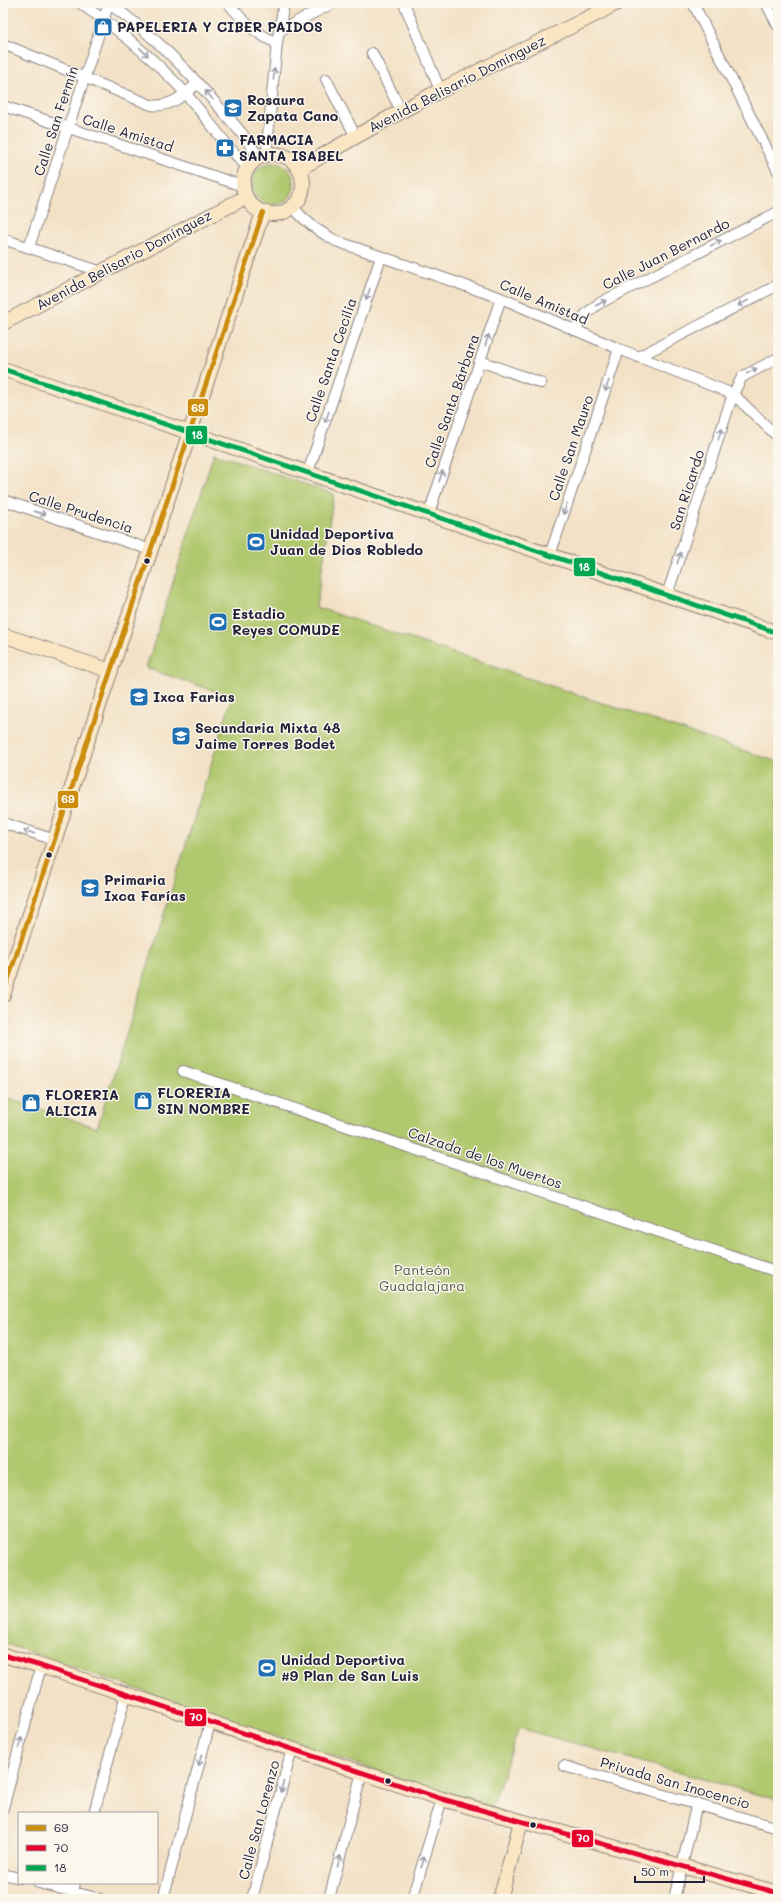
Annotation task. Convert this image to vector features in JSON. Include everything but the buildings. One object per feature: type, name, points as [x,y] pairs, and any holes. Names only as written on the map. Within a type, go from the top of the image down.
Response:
[{"type":"street","points":[[80,3],[104,19],[138,46],[185,93],[248,168]]},
{"type":"street","points":[[109,3],[151,36],[198,83],[263,156],[283,156],[290,159],[299,169],[303,180],[303,190],[299,199],[293,207],[284,212],[274,214],[263,212],[253,206],[245,191],[244,180],[248,168],[263,156],[267,146],[279,31],[284,3]]},
{"type":"street","name":"Calle San Fermín","points":[[29,247],[109,3]]},
{"type":"street","points":[[228,3],[249,27],[262,37],[278,43]]},
{"type":"street","points":[[279,31],[333,3]]},
{"type":"street","points":[[404,3],[431,65],[430,69],[443,89]]},
{"type":"street","name":"Avenida Belisario Domínguez","points":[[299,169],[443,89],[617,3]]},
{"type":"street","points":[[692,3],[778,170]]},
{"type":"street","points":[[766,3],[778,26]]},
{"type":"street","points":[[3,44],[151,105],[169,104],[198,83]]},
{"type":"street","points":[[372,53],[401,111]]},
{"type":"street","points":[[326,79],[356,137]]},
{"type":"street","name":"Calle Amistad","points":[[3,106],[245,191]]},
{"type":"street","name":"Avenida Belisario Domínguez","points":[[3,323],[102,272],[245,191]]},
{"type":"street","name":"Calle Amistad","points":[[293,207],[310,225],[321,233],[348,246],[501,298],[619,350],[733,394],[777,434]]},
{"type":"street","points":[[3,995],[263,212]]},
{"type":"street","name":"Calle Juan Bernardo","points":[[574,330],[586,314],[598,304],[778,212]]},
{"type":"street","points":[[3,239],[102,272]]},
{"type":"street","name":"Calle Santa Cecilia","points":[[308,472],[381,257]]},
{"type":"street","points":[[638,357],[778,285]]},
{"type":"street","name":"Calle Santa Bárbara","points":[[429,513],[501,298]]},
{"type":"street","name":"Calle San Mauro","points":[[550,555],[619,350]]},
{"type":"street","name":"San Ricardo","points":[[667,595],[733,394],[742,377],[778,358]]},
{"type":"street","points":[[480,361],[541,383]]},
{"type":"street","points":[[3,369],[778,633]]},
{"type":"street","name":"Calle Prudencia","points":[[3,500],[151,550]]},
{"type":"street","points":[[3,635],[111,671]]},
{"type":"street","points":[[3,823],[55,840]]},
{"type":"street","name":"Calzada de los Muertos","points":[[184,1071],[778,1272]]},
{"type":"street","points":[[3,1655],[126,1694],[442,1799],[778,1893]]},
{"type":"street","points":[[3,1808],[40,1666]]},
{"type":"street","points":[[94,1812],[126,1694]]},
{"type":"street","points":[[163,1899],[210,1723]]},
{"type":"street","name":"Calle San Lorenzo","points":[[252,1899],[292,1749]]},
{"type":"street","name":"Privada San Inocencio","points":[[564,1766],[697,1803],[778,1828]]},
{"type":"street","points":[[329,1899],[362,1772]]},
{"type":"street","points":[[412,1899],[442,1799]]},
{"type":"street","points":[[674,1899],[697,1803]]},
{"type":"street","points":[[500,1899],[521,1822]]},
{"type":"street","points":[[3,1874],[18,1878]]},
{"type":"street","points":[[43,1884],[100,1899]]},
{"type":"green space","points":[[273,163],[288,169],[294,184],[288,199],[273,205],[258,199],[252,184],[258,169]]},
{"type":"green space","name":"Panteón Guadalajara","points":[[214,453],[334,494],[316,607],[778,762],[778,1800],[519,1728],[491,1810],[3,1643],[3,1096],[97,1128],[232,697],[146,668]]},
{"type":"transit line","name":"69","points":[[3,995],[263,212]]},
{"type":"transit line","name":"18","points":[[3,369],[778,633]]},
{"type":"transit line","name":"70","points":[[3,1655],[41,1666],[442,1799],[778,1893]]},
{"type":"place","name":"PAPELERIA Y CIBER PAIDOS","points":[[103,27]]},
{"type":"place","name":"Rosaura Zapata Cano","points":[[233,108]]},
{"type":"place","name":"FARMACIA SANTA ISABEL","points":[[225,148]]},
{"type":"place","name":"Unidad Deportiva Juan de Dios Robledo","points":[[256,542]]},
{"type":"place","name":"Estadio Reyes COMUDE","points":[[218,622]]},
{"type":"place","name":"Ixca Farias","points":[[139,697]]},
{"type":"place","name":"Secundaria Mixta 48 Jaime Torres Bodet","points":[[181,736]]},
{"type":"place","name":"Primaria Ixca Farías","points":[[90,888]]},
{"type":"place","name":"FLORERIA SIN NOMBRE","points":[[143,1101]]},
{"type":"place","name":"FLORERIA ALICIA","points":[[31,1103]]},
{"type":"place","name":"Unidad Deportiva #9 Plan de San Luis","points":[[267,1668]]}]
